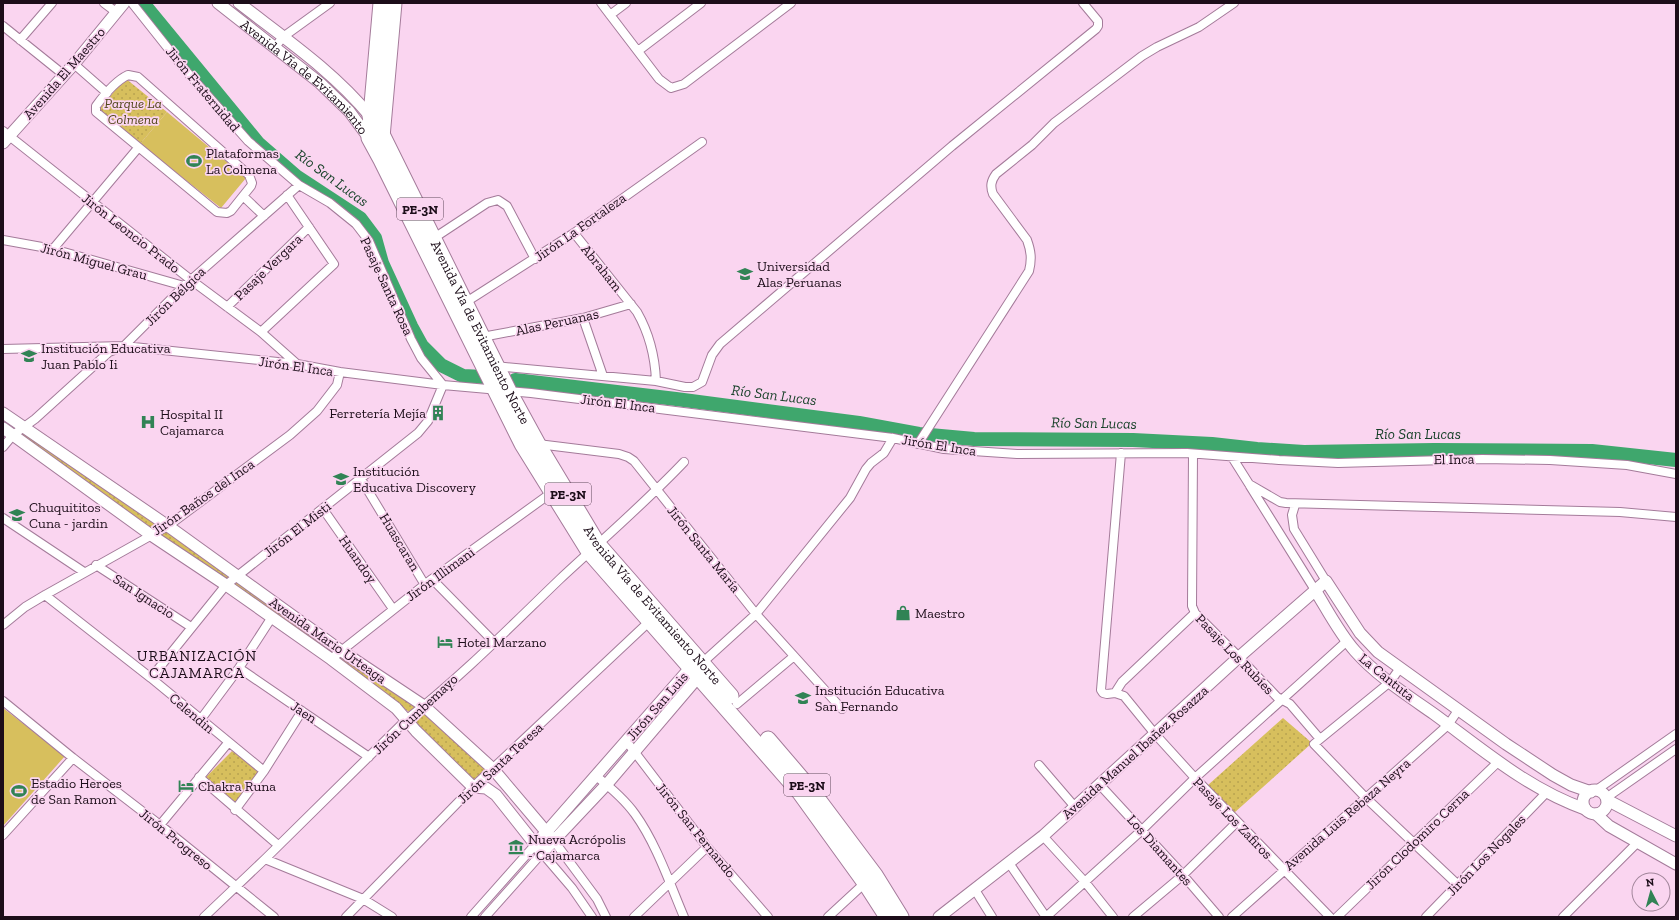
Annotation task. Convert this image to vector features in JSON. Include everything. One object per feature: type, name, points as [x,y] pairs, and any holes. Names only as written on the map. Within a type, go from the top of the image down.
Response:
[{"type":"highway","points":[[370,116],[381,3]]},
{"type":"highway","name":"PE-3N","points":[[376,136],[394,3]]},
{"type":"highway","name":"Avenida Vía de Evitamiento Norte","points":[[370,116],[381,160],[461,306],[500,388],[522,444],[551,493]]},
{"type":"highway","name":"Avenida Vía de Evitamiento Norte","points":[[376,136],[434,238],[461,306],[482,337],[490,367]]},
{"type":"highway","name":"Avenida Vía de Evitamiento Norte","points":[[500,388],[538,444],[593,548]]},
{"type":"highway","name":"PE-3N","points":[[551,493],[593,548],[655,617],[697,668],[785,766]]},
{"type":"highway","name":"Avenida Vía de Evitamiento Norte","points":[[697,668],[737,704],[870,879],[901,917]]},
{"type":"highway","name":"PE-3N","points":[[870,879],[888,917]]},
{"type":"street","points":[[20,40],[52,3]]},
{"type":"street","points":[[104,3],[116,12]]},
{"type":"street","name":"Avenida El Maestro","points":[[5,136],[74,64],[124,3]]},
{"type":"street","name":"Jirón Fraternidad","points":[[132,3],[186,72],[248,141],[299,185]]},
{"type":"street","name":"Avenida Vía de Evitamiento","points":[[218,3],[320,83],[376,136]]},
{"type":"street","name":"Avenida Vía de Evitamiento","points":[[239,3],[338,82],[353,95],[370,116]]},
{"type":"street","points":[[275,47],[283,38],[330,3]]},
{"type":"street","points":[[601,3],[660,79],[671,88],[684,84],[791,3]]},
{"type":"street","points":[[610,15],[626,3]]},
{"type":"street","points":[[638,51],[702,3]]},
{"type":"street","points":[[490,367],[656,381],[685,387],[693,387],[702,382],[712,355],[720,344],[952,146],[1096,29],[1098,26],[1098,21],[1083,3]]},
{"type":"street","points":[[919,442],[1029,271],[1032,255],[1027,240],[993,194],[990,187],[996,174],[1032,145],[1054,123],[1142,56],[1156,46],[1199,27],[1234,3]]},
{"type":"street","points":[[3,26],[64,75]]},
{"type":"street","points":[[74,64],[107,93]]},
{"type":"street","points":[[133,75],[138,77],[250,175],[252,183],[243,196],[227,213],[217,212],[96,112],[96,106],[107,93],[123,77],[133,75]]},
{"type":"street","name":"Jirón Leoncio Prado","points":[[5,136],[191,280],[261,332],[297,364]]},
{"type":"street","name":"Jirón La Fortaleza","points":[[461,306],[574,233],[702,142]]},
{"type":"street","points":[[53,249],[138,148]]},
{"type":"street","name":"Jirón Bélgica","points":[[3,447],[13,435],[35,419],[109,352],[124,346],[184,286],[299,185]]},
{"type":"street","name":"Pasaje Santa Rosa","points":[[299,185],[330,203],[356,224],[369,241],[411,339],[421,358],[443,385]]},
{"type":"street","points":[[261,332],[334,264],[288,195]]},
{"type":"street","points":[[243,196],[264,216]]},
{"type":"street","points":[[434,238],[487,203],[498,200],[508,206],[535,259]]},
{"type":"street","name":"Pasaje Vergara","points":[[227,307],[310,227]]},
{"type":"street","name":"Abraham","points":[[574,233],[631,304],[643,322],[656,365],[656,381]]},
{"type":"street","name":"Jirón Miguel Grau","points":[[3,239],[53,249],[184,286]]},
{"type":"street","name":"Alas Peruanas","points":[[482,337],[583,318],[631,304]]},
{"type":"street","points":[[583,318],[603,376]]},
{"type":"street","name":"Jirón El Inca","points":[[3,349],[124,346],[297,364],[340,372],[443,385],[500,388],[893,438],[919,442],[944,449],[1017,454],[1193,454],[1232,457]]},
{"type":"street","name":"Jirón Baños del Inca","points":[[3,625],[25,607],[45,595],[96,565],[168,526],[290,435],[317,411],[337,385],[340,372]]},
{"type":"street","name":"Jirón El Misti","points":[[150,678],[226,584],[418,433],[428,421],[443,385]]},
{"type":"street","name":"Avenida Mario Urteaga","points":[[3,413],[238,575],[274,603],[340,650],[424,706],[493,769],[554,841],[597,899],[606,917]]},
{"type":"street","name":"Avenida Mario Urteaga","points":[[3,428],[151,535],[226,584],[331,659],[396,708],[406,720],[473,787]]},
{"type":"street","points":[[697,668],[756,614],[850,498],[870,463],[884,453],[893,438]]},
{"type":"street","name":"Jirón Santa María","points":[[538,444],[610,453],[628,457],[634,461],[756,614],[793,657],[842,709]]},
{"type":"street","name":"Pasaje Los Zafiros","points":[[1121,453],[1100,683],[1101,690],[1103,693],[1114,693],[1124,696],[1155,734],[1195,778],[1330,917]]},
{"type":"street","name":"Pasaje Los Rubíes","points":[[1193,454],[1192,606],[1195,613],[1277,697],[1290,704],[1317,741],[1365,797],[1457,884]]},
{"type":"street","name":"El Inca","points":[[1232,457],[1338,463],[1482,458],[1550,460],[1627,465],[1676,474]]},
{"type":"street","name":"La Cantuta","points":[[1232,457],[1347,641],[1365,662],[1498,762],[1546,792],[1585,809],[1588,812],[1596,814],[1609,826],[1676,864]]},
{"type":"street","points":[[65,473],[75,462]]},
{"type":"street","name":"Jirón Cumbemayo","points":[[204,917],[265,860],[278,845],[406,720],[424,706],[494,642],[593,548],[657,490],[684,462]]},
{"type":"street","name":"Huascaran","points":[[361,479],[429,582],[494,642]]},
{"type":"street","points":[[1249,484],[1280,502],[1295,505],[1620,512],[1676,518]]},
{"type":"street","name":"Jirón Illimani","points":[[331,659],[340,650],[393,609],[551,493]]},
{"type":"street","points":[[1269,515],[1271,508],[1280,502]]},
{"type":"street","name":"La Cantuta","points":[[1295,505],[1292,515],[1294,528],[1360,633],[1378,652],[1506,744],[1554,775],[1571,785],[1601,792],[1606,799],[1676,836]]},
{"type":"street","name":"Huandoy","points":[[323,509],[393,609]]},
{"type":"street","points":[[3,518],[84,572]]},
{"type":"street","name":"San Ignacio","points":[[96,565],[191,627]]},
{"type":"street","name":"Avenida Manuel Ibañez Rosazza","points":[[945,915],[1043,836],[1239,657],[1326,581]]},
{"type":"street","name":"Celendin","points":[[45,595],[264,771]]},
{"type":"street","points":[[1114,693],[1122,682],[1195,613]]},
{"type":"street","points":[[201,720],[272,617]]},
{"type":"street","name":"Jirón Santa Teresa","points":[[346,917],[473,787],[655,617]]},
{"type":"street","points":[[1009,863],[1046,917],[1142,830],[1195,778],[1347,641]]},
{"type":"street","points":[[737,704],[793,657]]},
{"type":"street","name":"Jaen","points":[[238,668],[369,757]]},
{"type":"street","name":"Jirón San Luis","points":[[485,917],[539,849],[547,832],[627,742],[697,668]]},
{"type":"street","name":"Jirón San Luis","points":[[471,917],[539,849],[554,841],[607,784],[697,668]]},
{"type":"street","points":[[1317,741],[1390,682],[1400,668]]},
{"type":"street","name":"Jirón Progreso","points":[[3,701],[236,887],[264,914],[274,917]]},
{"type":"street","name":"Avenida Luis Rebaza Neyra","points":[[1232,917],[1365,797],[1448,725],[1459,709]]},
{"type":"street","points":[[235,810],[264,771],[302,711]]},
{"type":"street","points":[[1585,809],[1584,801],[1587,794],[1676,734]]},
{"type":"street","name":"Jirón San Fernando","points":[[627,742],[707,847],[768,917]]},
{"type":"street","points":[[160,825],[228,743]]},
{"type":"street","points":[[1596,814],[1600,813],[1606,808],[1606,799],[1676,749]]},
{"type":"street","points":[[3,835],[73,758]]},
{"type":"street","name":"Jirón Clodomiro Cerna","points":[[1337,917],[1498,762]]},
{"type":"street","points":[[1039,765],[1075,807]]},
{"type":"street","points":[[596,776],[607,784],[635,813],[645,830],[670,883],[684,917]]},
{"type":"street","points":[[199,777],[235,810],[278,845]]},
{"type":"street","name":"Los Diamantes","points":[[1100,785],[1183,875],[1219,917]]},
{"type":"street","points":[[473,787],[486,788],[496,794],[572,888],[592,917]]},
{"type":"street","name":"Jirón Los Nogales","points":[[1426,917],[1546,792]]},
{"type":"street","points":[[1133,917],[1183,875],[1237,822]]},
{"type":"street","points":[[1043,836],[1085,882],[1113,917]]},
{"type":"street","points":[[1563,917],[1638,842]]},
{"type":"street","points":[[634,917],[707,847]]},
{"type":"street","points":[[265,860],[363,899],[392,917]]},
{"type":"street","points":[[828,917],[870,879]]},
{"type":"street","points":[[975,890],[992,917]]},
{"type":"green space","name":"Parque La Colmena","points":[[125,78],[167,112],[140,144],[98,111]]},
{"type":"green space","name":"Plataformas La Colmena","points":[[167,112],[246,178],[221,208],[140,144]]},
{"type":"green space","points":[[23,430],[160,526],[152,529],[17,434]]},
{"type":"green space","points":[[166,529],[235,578],[228,583],[157,534]]},
{"type":"green space","points":[[238,581],[337,650],[331,656],[232,586]]},
{"type":"green space","points":[[340,654],[420,706],[412,714],[335,659]]},
{"type":"green space","points":[[429,707],[490,767],[469,783],[411,721]]},
{"type":"green space","name":"Estadio Heroes de San Ramon","points":[[3,708],[65,756],[3,826]]},
{"type":"green space","points":[[1283,718],[1312,743],[1234,813],[1208,785]]},
{"type":"green space","points":[[232,751],[259,771],[236,803],[206,777]]},
{"type":"waterway","name":"Río San Lucas","points":[[143,3],[258,143],[296,176],[360,218],[375,238],[382,263],[411,326],[422,346],[441,365],[463,376],[484,377]]},
{"type":"waterway","name":"Río San Lucas","points":[[515,380],[859,423],[919,434],[974,439],[1133,440],[1212,444],[1304,452],[1434,450],[1592,451],[1676,460]]},
{"type":"place","name":"Plataformas La Colmena","points":[[194,161]]},
{"type":"place","name":"Universidad Alas Peruanas","points":[[745,274]]},
{"type":"place","name":"Institución Educativa Juan Pablo Ii","points":[[29,356]]},
{"type":"place","name":"Ferretería Mejía","points":[[438,413]]},
{"type":"place","name":"Hospital II Cajamarca","points":[[148,422]]},
{"type":"place","name":"Institución Educativa Discovery","points":[[341,479]]},
{"type":"place","name":"Chuquititos Cuna - jardin","points":[[17,515]]},
{"type":"place","name":"Maestro","points":[[903,613]]},
{"type":"place","name":"Hotel Marzano","points":[[445,642]]},
{"type":"place","name":"Institución Educativa San Fernando","points":[[803,698]]},
{"type":"place","name":"Chakra Runa","points":[[186,786]]},
{"type":"place","name":"Estadio Heroes de San Ramon","points":[[19,791]]},
{"type":"place","name":"Nueva Acrópolis - Cajamarca","points":[[516,847]]},
{"type":"district","name":"URBANIZACIÓN CAJAMARCA","points":[[197,664]]}]
